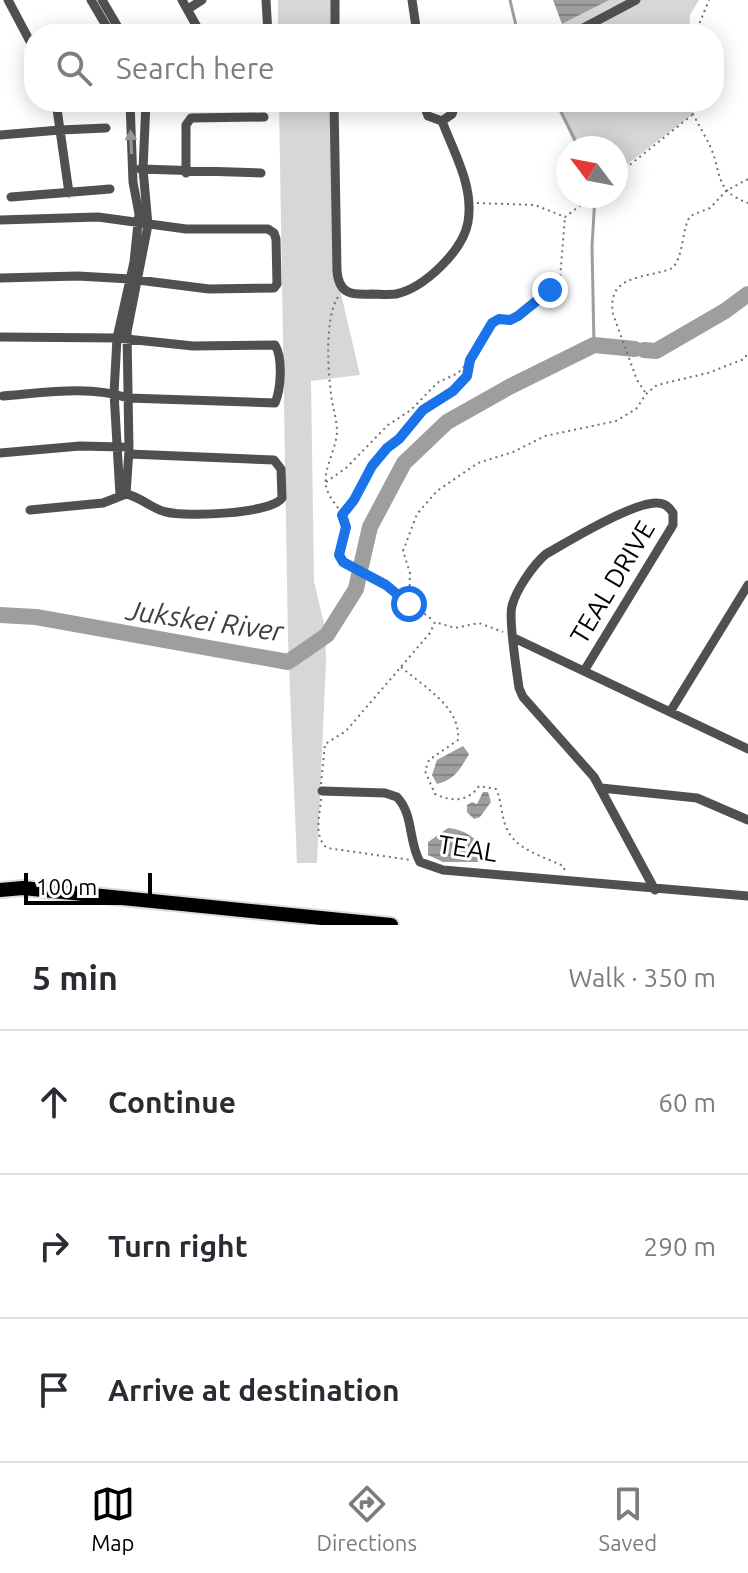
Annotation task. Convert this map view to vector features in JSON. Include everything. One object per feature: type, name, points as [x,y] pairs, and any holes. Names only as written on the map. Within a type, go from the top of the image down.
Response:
[{"type":"main road","points":[[0,880],[23,888]]},
{"type":"main road","points":[[0,890],[23,888],[391,925]]},
{"type":"street","points":[[8,0],[24,30]]},
{"type":"street","points":[[91,0],[105,24]]},
{"type":"street","points":[[102,0],[116,24]]},
{"type":"street","points":[[182,0],[196,24]]},
{"type":"street","points":[[188,9],[202,0]]},
{"type":"street","points":[[266,0],[267,24]]},
{"type":"street","points":[[335,0],[335,24]]},
{"type":"street","points":[[412,0],[416,24]]},
{"type":"street","points":[[591,24],[636,0]]},
{"type":"street","points":[[57,112],[69,193]]},
{"type":"street","points":[[125,449],[114,393],[143,224],[131,112]]},
{"type":"street","points":[[138,169],[145,112]]},
{"type":"street","points":[[334,112],[337,271],[343,290],[354,295],[397,293],[427,277],[449,259],[460,244],[468,223],[468,202],[461,166],[442,121],[428,116],[426,112]]},
{"type":"street","points":[[442,121],[453,112]]},
{"type":"street","points":[[186,173],[186,125],[191,118],[264,117]]},
{"type":"street","points":[[0,135],[106,128]]},
{"type":"street","points":[[138,169],[186,173],[261,173]]},
{"type":"street","points":[[11,197],[110,189]]},
{"type":"street","points":[[0,220],[98,217],[186,229],[268,229],[276,239],[277,284],[274,288],[209,289],[78,276],[0,278]]},
{"type":"street","points":[[0,337],[122,338],[193,346],[275,345],[279,355],[275,403],[128,398],[114,393],[67,391],[3,396]]},
{"type":"street","points":[[122,338],[128,398],[123,495]]},
{"type":"street","points":[[0,453],[80,446],[274,460],[281,469],[282,498],[274,505],[236,512],[165,512],[123,495],[103,503],[30,510]]},
{"type":"street","name":"TEAL DRIVE","points":[[514,638],[512,606],[542,557],[624,513],[652,503],[665,505],[673,513],[673,525],[584,671]]},
{"type":"street","points":[[670,712],[748,585]]},
{"type":"street","points":[[514,638],[748,749]]},
{"type":"street","points":[[514,638],[519,688],[523,697],[580,759],[601,788],[655,890]]},
{"type":"street","points":[[601,788],[697,798],[748,820]]},
{"type":"street","name":"TEAL","points":[[322,791],[385,793],[397,797],[407,813],[420,862],[443,870],[748,896]]},
{"type":"path","points":[[699,24],[709,0]]},
{"type":"path","points":[[628,166],[693,114],[712,150],[719,180],[726,191],[748,203]]},
{"type":"path","points":[[646,394],[637,380],[617,325],[612,306],[615,290],[628,280],[673,268],[683,251],[690,216],[710,208],[726,191],[748,179]]},
{"type":"path","points":[[468,202],[535,205],[565,217]]},
{"type":"path","points":[[325,483],[346,468],[388,425],[411,410],[437,383],[458,373],[470,360],[492,323],[518,316],[560,279],[565,217],[577,208]]},
{"type":"path","points":[[343,290],[329,320],[337,444],[325,483],[346,527],[339,555],[343,562],[386,585],[435,622],[455,628],[479,623],[514,638]]},
{"type":"path","points":[[409,604],[410,573],[403,551],[417,514],[437,491],[478,463],[513,452],[545,436],[616,421],[636,409],[657,385],[708,373],[744,359],[748,353]]},
{"type":"path","points":[[342,515],[380,457],[423,410],[453,391],[467,376],[470,360]]},
{"type":"path","points":[[420,862],[327,848],[321,843],[318,831],[322,756],[325,744],[346,731],[430,633],[435,622]]},
{"type":"path","points":[[400,666],[425,684],[455,716],[459,727],[458,740],[429,760],[425,771],[435,794],[445,799],[465,799],[473,795],[479,786],[496,789],[511,836],[532,852],[563,866],[569,882]]},
{"type":"shaded area","points":[[278,0],[335,0],[335,24],[278,24]]},
{"type":"shaded area","points":[[553,0],[609,0],[562,24]]},
{"type":"shaded area","points":[[608,0],[699,0],[690,15],[690,24],[562,24]]},
{"type":"shaded area","points":[[279,112],[336,112],[338,281],[360,375],[311,381],[314,581],[325,628],[326,662],[317,863],[297,863],[288,641]]},
{"type":"shaded area","points":[[560,112],[694,112],[628,164],[628,136],[571,136]]},
{"type":"shaded area","points":[[463,746],[469,754],[463,765],[452,777],[437,784],[432,775],[437,760]]},
{"type":"shaded area","points":[[483,792],[488,792],[491,802],[480,817],[474,819],[467,812],[467,805],[472,802],[477,804]]},
{"type":"shaded area","points":[[448,828],[464,832],[478,842],[485,852],[480,862],[443,862],[428,855],[428,842]]},
{"type":"waterway","points":[[510,0],[516,24]]},
{"type":"waterway","points":[[561,112],[573,136]]},
{"type":"waterway","points":[[594,208],[594,345]]},
{"type":"waterway","name":"Jukskei River","points":[[644,350],[656,351],[748,294]]},
{"type":"waterway","name":"Jukskei River","points":[[361,566],[370,527],[404,463],[447,422],[594,345],[635,349]]},
{"type":"waterway","name":"Jukskei River","points":[[0,615],[36,617],[288,662],[327,635],[356,589],[359,575]]},
{"type":"route","points":[[409,604],[386,585],[343,562],[339,555],[346,527],[342,515],[354,500],[372,466],[387,448],[399,439],[423,410],[453,391],[467,376],[470,360],[492,323],[518,316],[550,290]]}]
